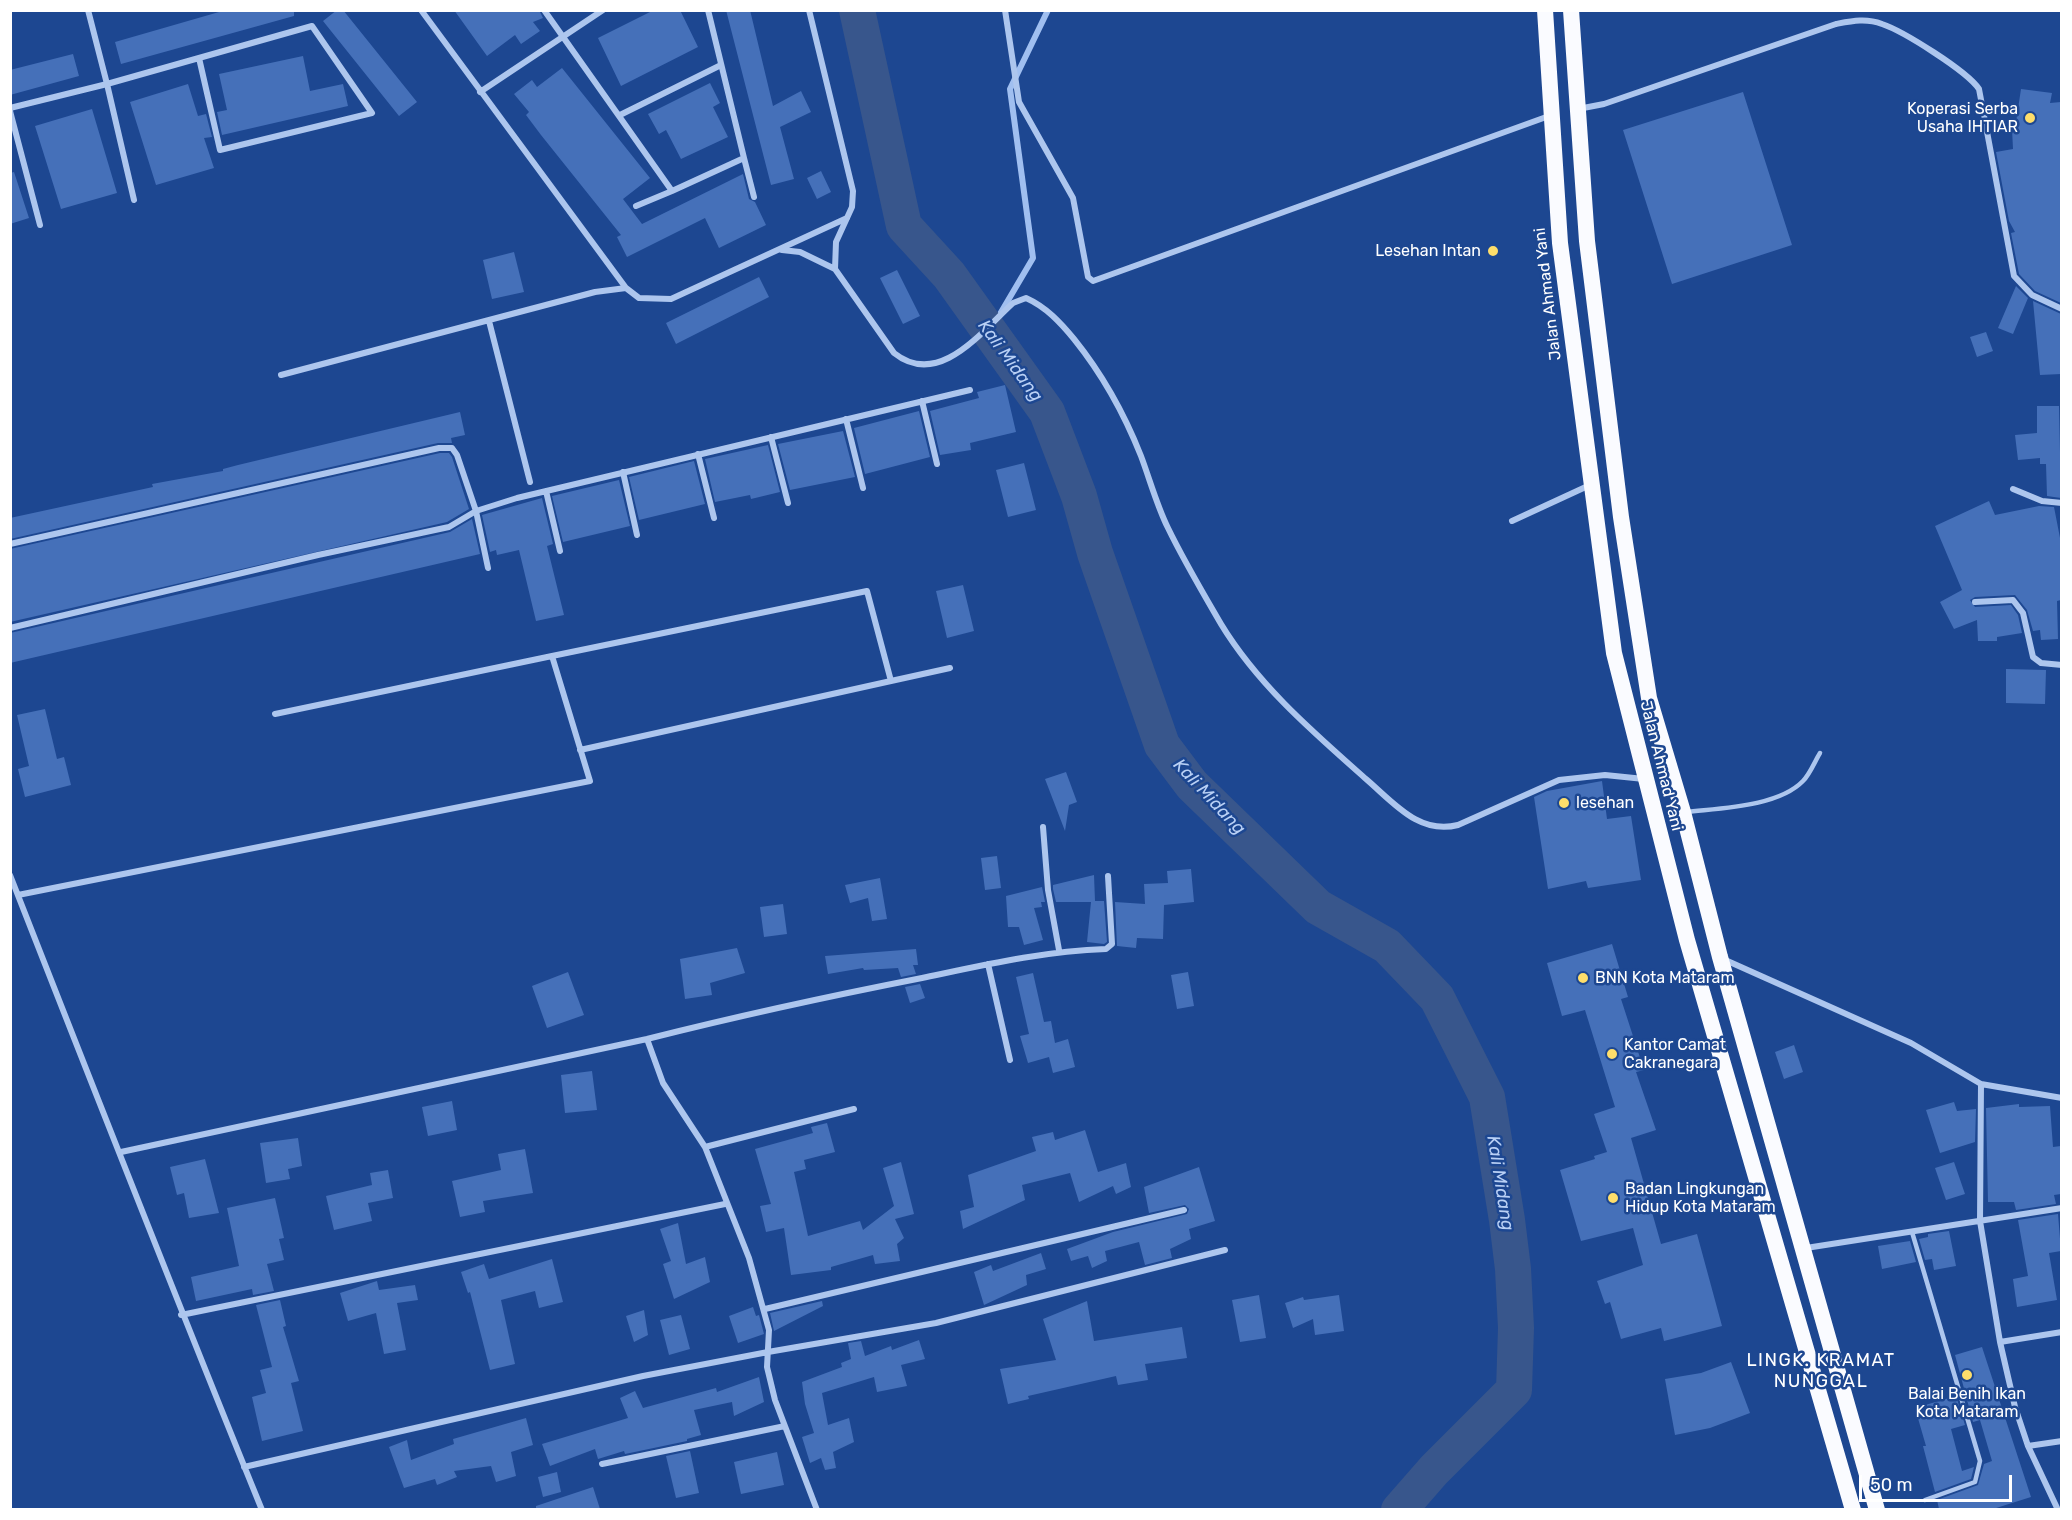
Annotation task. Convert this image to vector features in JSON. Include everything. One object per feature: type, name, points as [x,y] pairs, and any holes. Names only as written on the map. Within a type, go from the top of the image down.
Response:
[{"type":"highway","name":"Jalan Ahmad Yani","points":[[1545,10],[1550,116],[1560,243],[1590,485],[1614,653],[1677,902],[1853,1509]]},
{"type":"highway","points":[[1571,10],[1576,109],[1587,241],[1642,662],[1649,698],[1683,812],[1720,957],[1877,1509]]},
{"type":"highway","points":[[1560,243],[1587,241]]},
{"type":"highway","points":[[1677,902],[1704,894]]},
{"type":"street","points":[[88,10],[134,200]]},
{"type":"street","points":[[421,10],[626,288],[639,298],[671,299],[782,250],[847,218]]},
{"type":"street","points":[[544,10],[672,191]]},
{"type":"street","points":[[480,93],[603,10]]},
{"type":"street","points":[[708,10],[754,197]]},
{"type":"street","points":[[809,10],[853,191],[852,207],[836,242],[835,269]]},
{"type":"street","points":[[1005,10],[1019,102],[1073,198],[1088,277],[1094,281],[1550,116]]},
{"type":"street","points":[[1576,109],[1604,104],[1836,24],[1860,20],[1893,28],[1967,75],[1979,88],[1983,98],[2014,276],[2032,295],[2061,309]]},
{"type":"street","points":[[40,225],[10,109],[312,26],[372,112],[220,150],[199,58]]},
{"type":"street","points":[[620,115],[721,65]]},
{"type":"street","points":[[636,206],[744,158]]},
{"type":"street","points":[[782,250],[800,252],[835,269],[894,353],[904,361],[916,364],[934,364],[951,358],[1013,303],[1026,298],[1047,311],[1085,353],[1112,392],[1140,454],[1168,527],[1222,626],[1269,687],[1320,738],[1404,812],[1427,827],[1442,829],[1473,819],[1559,780],[1605,775],[1645,779]]},
{"type":"street","points":[[281,375],[595,292],[626,288]]},
{"type":"street","points":[[489,321],[530,482]]},
{"type":"street","points":[[10,628],[318,555],[449,527],[476,511],[546,491],[970,390]]},
{"type":"street","points":[[922,401],[937,464]]},
{"type":"street","points":[[846,419],[863,488]]},
{"type":"street","points":[[771,436],[788,503]]},
{"type":"street","points":[[10,544],[439,448],[455,451],[476,511],[488,568]]},
{"type":"street","points":[[698,454],[714,518]]},
{"type":"street","points":[[623,472],[637,535]]},
{"type":"street","points":[[1512,521],[1590,485]]},
{"type":"street","points":[[2013,489],[2043,501],[2061,503]]},
{"type":"street","points":[[546,491],[560,551]]},
{"type":"street","points":[[275,714],[867,591],[891,681]]},
{"type":"street","points":[[1975,602],[2013,600],[2023,613],[2033,657],[2040,663],[2061,665]]},
{"type":"street","points":[[18,896],[590,781],[552,656]]},
{"type":"street","points":[[580,750],[950,668]]},
{"type":"street","points":[[1043,827],[1048,890],[1059,950]]},
{"type":"street","points":[[10,875],[121,1152],[181,1315],[262,1509]]},
{"type":"street","points":[[121,1152],[988,964],[1059,950],[1111,946],[1108,876]]},
{"type":"street","points":[[1720,957],[1911,1043],[1981,1084],[2061,1098]]},
{"type":"street","points":[[988,964],[1010,1060]]},
{"type":"street","points":[[647,1039],[669,1093],[705,1147],[725,1204],[749,1258],[769,1330],[767,1367],[775,1400],[817,1509]]},
{"type":"street","points":[[1981,1084],[1980,1221],[2000,1342],[2015,1407],[2028,1446],[2058,1509]]},
{"type":"street","points":[[705,1147],[854,1108]]},
{"type":"street","points":[[181,1315],[725,1204]]},
{"type":"street","points":[[1802,1249],[2061,1208]]},
{"type":"street","points":[[765,1309],[1184,1210]]},
{"type":"street","points":[[244,1467],[644,1376],[936,1323],[1225,1250]]},
{"type":"street","points":[[2000,1342],[2061,1332]]},
{"type":"street","points":[[602,1464],[785,1426]]},
{"type":"street","points":[[2028,1446],[2061,1441]]},
{"type":"lane","points":[[1683,812],[1758,803],[1779,795],[1803,782],[1820,753]]},
{"type":"lane","points":[[1912,1232],[1980,1461],[1975,1482],[1925,1500]]},
{"type":"building","points":[[226,10],[294,10],[294,16],[121,64],[115,42]]},
{"type":"building","points":[[337,10],[343,10],[417,102],[399,116],[323,21]]},
{"type":"building","points":[[454,10],[539,10],[543,18],[533,22],[540,31],[521,44],[515,35],[487,56]]},
{"type":"building","points":[[654,10],[680,10],[698,47],[621,86],[598,38]]},
{"type":"building","points":[[726,10],[750,10],[773,106],[801,91],[811,112],[780,127],[794,179],[771,185]]},
{"type":"building","points":[[73,54],[79,76],[10,95],[10,70]]},
{"type":"building","points":[[303,56],[310,91],[343,84],[348,106],[222,135],[217,112],[227,110],[219,74]]},
{"type":"building","points":[[562,68],[650,178],[623,199],[642,224],[743,174],[749,199],[755,202],[766,225],[719,248],[705,218],[627,257],[617,237],[621,235],[541,135],[526,115],[529,112],[514,94],[532,80],[537,87]]},
{"type":"building","points":[[710,83],[720,103],[713,107],[728,137],[681,159],[666,130],[659,134],[648,114]]},
{"type":"building","points":[[188,84],[198,116],[206,114],[212,137],[204,138],[214,168],[156,185],[130,102]]},
{"type":"building","points":[[2021,89],[2052,93],[2050,103],[2061,102],[2061,303],[2035,291],[2019,274],[2011,233],[2015,232],[2009,221],[1996,152],[2013,149],[2012,129],[2015,129]]},
{"type":"building","points":[[1743,92],[1792,245],[1672,284],[1623,130]]},
{"type":"building","points":[[92,109],[117,193],[61,209],[35,126]]},
{"type":"building","points":[[821,171],[831,192],[817,199],[807,178]]},
{"type":"building","points":[[14,172],[29,218],[10,224],[10,173]]},
{"type":"building","points":[[514,252],[524,292],[492,299],[483,260]]},
{"type":"building","points":[[897,270],[920,316],[903,324],[880,278]]},
{"type":"building","points":[[759,277],[769,297],[676,344],[666,323]]},
{"type":"building","points":[[2016,286],[2028,298],[2013,334],[1998,328]]},
{"type":"building","points":[[2033,301],[2061,314],[2061,374],[2040,375]]},
{"type":"building","points":[[1986,332],[1993,351],[1977,357],[1970,337]]},
{"type":"building","points":[[1005,385],[1016,432],[970,443],[971,450],[940,455],[930,411],[979,398],[977,392]]},
{"type":"building","points":[[2037,406],[2059,406],[2061,498],[2047,496],[2046,464],[2040,464],[2040,458],[2018,460],[2015,435],[2037,433]]},
{"type":"building","points":[[919,411],[930,457],[865,474],[854,428]]},
{"type":"building","points":[[460,412],[465,435],[451,438],[452,443],[438,443],[10,539],[10,518],[153,487],[152,484],[223,471],[223,469],[238,465]]},
{"type":"building","points":[[843,431],[855,477],[790,490],[778,444]]},
{"type":"building","points":[[768,445],[780,492],[751,499],[750,495],[715,502],[705,459]]},
{"type":"building","points":[[440,453],[449,453],[452,457],[469,509],[447,522],[10,622],[10,549]]},
{"type":"building","points":[[694,461],[705,504],[639,520],[629,477]]},
{"type":"building","points":[[1024,463],[1036,510],[1008,517],[996,470]]},
{"type":"building","points":[[619,480],[630,526],[563,542],[552,496]]},
{"type":"building","points":[[542,498],[553,544],[547,546],[564,615],[536,621],[519,550],[497,555],[496,550],[490,552],[482,515]]},
{"type":"building","points":[[1989,501],[1995,515],[2039,506],[2054,507],[2061,543],[2061,600],[2057,601],[2058,639],[2041,640],[2040,630],[2033,631],[2027,610],[2015,595],[1975,597],[1970,600],[1975,607],[2011,605],[2018,615],[2022,633],[1997,637],[1997,641],[1978,641],[1977,620],[1954,629],[1940,602],[1962,590],[1935,526]]},
{"type":"building","points":[[472,519],[480,554],[10,663],[10,633],[450,532]]},
{"type":"building","points":[[963,585],[974,631],[947,638],[936,591]]},
{"type":"building","points":[[2006,669],[2046,670],[2045,704],[2006,703]]},
{"type":"building","points":[[45,709],[57,759],[64,757],[71,785],[25,797],[18,769],[29,766],[17,715]]},
{"type":"building","points":[[1066,772],[1077,802],[1069,805],[1065,831],[1045,779]]},
{"type":"building","points":[[1602,781],[1607,819],[1631,816],[1641,880],[1588,888],[1586,881],[1548,889],[1534,797],[1547,791]]},
{"type":"building","points":[[997,856],[1001,888],[985,890],[981,858]]},
{"type":"building","points":[[1191,869],[1194,902],[1164,905],[1163,939],[1137,938],[1136,948],[1117,946],[1115,902],[1145,904],[1144,884],[1168,883],[1167,871]]},
{"type":"building","points":[[1094,875],[1095,901],[1104,901],[1107,942],[1104,944],[1087,942],[1091,902],[1056,902],[1053,889],[1053,885]]},
{"type":"building","points":[[880,878],[887,919],[872,921],[868,898],[850,903],[845,885]]},
{"type":"building","points":[[1042,887],[1045,902],[1041,902],[1042,907],[1034,908],[1043,940],[1024,945],[1019,927],[1008,927],[1006,896]]},
{"type":"building","points":[[783,904],[787,934],[764,937],[760,907]]},
{"type":"building","points":[[1612,944],[1628,997],[1621,999],[1644,1070],[1636,1072],[1656,1130],[1631,1138],[1661,1244],[1697,1234],[1722,1326],[1664,1341],[1661,1328],[1621,1339],[1610,1302],[1605,1304],[1597,1281],[1643,1265],[1633,1228],[1581,1241],[1560,1170],[1595,1159],[1594,1156],[1607,1152],[1594,1114],[1615,1107],[1585,1010],[1562,1016],[1547,963]]},
{"type":"building","points":[[737,948],[745,973],[710,983],[712,995],[685,999],[680,959]]},
{"type":"building","points":[[916,949],[918,965],[913,965],[916,974],[901,977],[898,968],[864,970],[863,968],[828,974],[825,956]]},
{"type":"building","points":[[568,972],[584,1015],[547,1028],[532,986]]},
{"type":"building","points":[[1188,972],[1194,1006],[1177,1009],[1171,975]]},
{"type":"building","points":[[1033,973],[1044,1022],[1051,1021],[1055,1043],[1068,1039],[1075,1067],[1053,1073],[1049,1057],[1028,1063],[1020,1036],[1029,1034],[1016,977]]},
{"type":"building","points":[[920,984],[925,998],[910,1003],[905,987]]},
{"type":"building","points":[[1794,1045],[1803,1072],[1784,1079],[1775,1052]]},
{"type":"building","points":[[592,1071],[597,1110],[565,1113],[561,1075]]},
{"type":"building","points":[[452,1101],[457,1130],[428,1136],[422,1107]]},
{"type":"building","points":[[1954,1102],[1957,1111],[1976,1109],[1975,1142],[1940,1153],[1926,1110]]},
{"type":"building","points":[[2019,1104],[2019,1107],[2050,1106],[2053,1147],[2061,1146],[2061,1194],[2054,1195],[2056,1204],[2016,1210],[2014,1202],[1988,1202],[1986,1108]]},
{"type":"building","points":[[827,1123],[835,1152],[804,1160],[806,1169],[794,1172],[808,1236],[860,1221],[863,1230],[894,1206],[883,1168],[901,1162],[914,1214],[895,1219],[904,1238],[897,1244],[900,1261],[875,1264],[873,1255],[831,1267],[831,1270],[791,1275],[784,1228],[766,1232],[760,1206],[771,1204],[755,1149],[813,1133],[811,1127]]},
{"type":"building","points":[[1085,1130],[1098,1172],[1126,1163],[1131,1187],[1116,1194],[1113,1186],[1079,1202],[1070,1173],[1022,1185],[1025,1200],[963,1229],[960,1211],[974,1207],[968,1175],[1036,1151],[1032,1137],[1053,1132],[1055,1140]]},
{"type":"building","points":[[298,1138],[302,1166],[288,1169],[290,1179],[266,1183],[260,1143]]},
{"type":"building","points":[[525,1149],[533,1193],[483,1201],[485,1212],[460,1217],[452,1181],[501,1170],[498,1154]]},
{"type":"building","points":[[205,1159],[219,1213],[189,1218],[184,1193],[177,1195],[170,1167]]},
{"type":"building","points":[[1954,1162],[1965,1194],[1946,1200],[1935,1168]]},
{"type":"building","points":[[1199,1167],[1215,1221],[1189,1229],[1191,1239],[1170,1249],[1172,1258],[1145,1265],[1139,1242],[1105,1251],[1107,1261],[1092,1268],[1088,1256],[1071,1261],[1067,1249],[1113,1232],[1187,1214],[1189,1209],[1185,1205],[1149,1213],[1144,1187]]},
{"type":"building","points":[[388,1170],[393,1198],[368,1203],[372,1221],[334,1230],[326,1196],[372,1185],[370,1173]]},
{"type":"building","points":[[275,1198],[284,1238],[279,1239],[284,1260],[267,1264],[274,1291],[253,1295],[252,1289],[196,1301],[191,1277],[239,1266],[227,1208]]},
{"type":"building","points":[[2058,1214],[2061,1251],[2049,1253],[2057,1300],[2017,1307],[2013,1279],[2028,1276],[2018,1220]]},
{"type":"building","points":[[678,1223],[686,1264],[705,1257],[710,1282],[674,1299],[663,1264],[671,1261],[660,1229]]},
{"type":"building","points":[[1949,1231],[1956,1266],[1934,1270],[1932,1259],[1925,1260],[1919,1239],[1928,1237],[1928,1234]]},
{"type":"building","points":[[1910,1241],[1916,1262],[1882,1269],[1878,1246]]},
{"type":"building","points":[[1041,1253],[1046,1269],[1026,1275],[1027,1285],[984,1305],[974,1272],[991,1265],[993,1271]]},
{"type":"building","points":[[552,1259],[563,1302],[539,1308],[535,1291],[501,1300],[515,1364],[490,1370],[470,1292],[468,1293],[461,1272],[484,1264],[489,1279]]},
{"type":"building","points":[[377,1281],[379,1290],[415,1285],[418,1300],[397,1303],[406,1350],[384,1354],[376,1313],[348,1321],[340,1293]]},
{"type":"building","points":[[1259,1295],[1266,1338],[1240,1342],[1232,1300]]},
{"type":"building","points":[[1339,1295],[1344,1331],[1315,1335],[1313,1319],[1293,1328],[1285,1303],[1303,1297],[1304,1300]]},
{"type":"building","points":[[280,1300],[286,1326],[283,1327],[299,1381],[291,1383],[303,1431],[262,1441],[252,1397],[266,1393],[260,1370],[272,1367],[256,1305]]},
{"type":"building","points":[[822,1301],[823,1306],[774,1331],[770,1313]]},
{"type":"building","points":[[1087,1301],[1094,1341],[1182,1327],[1187,1358],[1145,1364],[1148,1380],[1118,1385],[1116,1376],[1028,1396],[1029,1399],[1008,1404],[1000,1369],[1056,1360],[1043,1319]]},
{"type":"building","points":[[753,1307],[756,1316],[759,1315],[764,1334],[738,1343],[729,1316]]},
{"type":"building","points":[[644,1310],[648,1335],[634,1342],[626,1316]]},
{"type":"building","points":[[681,1315],[690,1349],[669,1355],[660,1320]]},
{"type":"building","points":[[919,1340],[925,1359],[901,1365],[907,1386],[877,1392],[874,1377],[822,1393],[828,1425],[849,1418],[854,1442],[833,1452],[836,1468],[825,1470],[821,1458],[810,1463],[802,1437],[814,1433],[805,1404],[802,1382],[842,1367],[841,1363],[851,1359],[848,1343],[861,1341],[865,1356],[891,1346],[892,1350]]},
{"type":"building","points":[[1982,1347],[2031,1497],[1993,1509],[1939,1509],[1937,1500],[1978,1485],[1984,1464],[1992,1461],[1980,1420],[1973,1422],[1955,1355]]},
{"type":"building","points":[[1731,1362],[1750,1413],[1710,1428],[1675,1435],[1665,1379],[1701,1373]]},
{"type":"building","points":[[759,1377],[764,1402],[734,1416],[732,1402],[694,1410],[701,1435],[687,1439],[687,1441],[625,1454],[624,1451],[598,1459],[595,1449],[550,1466],[542,1444],[628,1418],[620,1398],[635,1391],[643,1408],[716,1388],[717,1392]]},
{"type":"building","points":[[1956,1396],[1965,1425],[1951,1429],[1962,1471],[1974,1467],[1971,1479],[1935,1492],[1923,1446],[1926,1446],[1915,1408]]},
{"type":"building","points":[[526,1418],[533,1445],[511,1452],[516,1476],[496,1482],[491,1466],[454,1471],[457,1477],[437,1485],[435,1479],[404,1488],[389,1447],[407,1440],[411,1460],[454,1444],[453,1439]]},
{"type":"building","points":[[690,1451],[699,1493],[676,1498],[666,1456]]},
{"type":"building","points":[[777,1452],[784,1485],[741,1494],[734,1462]]},
{"type":"building","points":[[557,1472],[561,1492],[543,1497],[538,1477]]},
{"type":"building","points":[[593,1487],[600,1509],[536,1509],[536,1506]]},
{"type":"waterway","name":"Kali Midang","points":[[857,10],[904,226],[949,275],[1047,412],[1079,496],[1095,553],[1162,745],[1192,785],[1318,907],[1387,946],[1437,998],[1487,1097],[1513,1269],[1516,1328],[1514,1390],[1434,1470],[1399,1510]]},
{"type":"waterway","points":[[990,331],[1033,258],[1010,89],[1048,10]]},
{"type":"place","name":"Koperasi Serba Usaha IHTIAR","points":[[2030,118]]},
{"type":"place","name":"Lesehan Intan","points":[[1493,251]]},
{"type":"place","name":"lesehan","points":[[1564,803]]},
{"type":"place","name":"BNN Kota Mataram","points":[[1583,978]]},
{"type":"place","name":"Kantor Camat Cakranegara","points":[[1612,1054]]},
{"type":"place","name":"Badan Lingkungan Hidup Kota Mataram","points":[[1613,1198]]},
{"type":"place","name":"Balai Benih Ikan Kota Mataram","points":[[1967,1375]]},
{"type":"district","name":"LINGK. KRAMAT NUNGGAL","points":[[1821,1371]]}]
